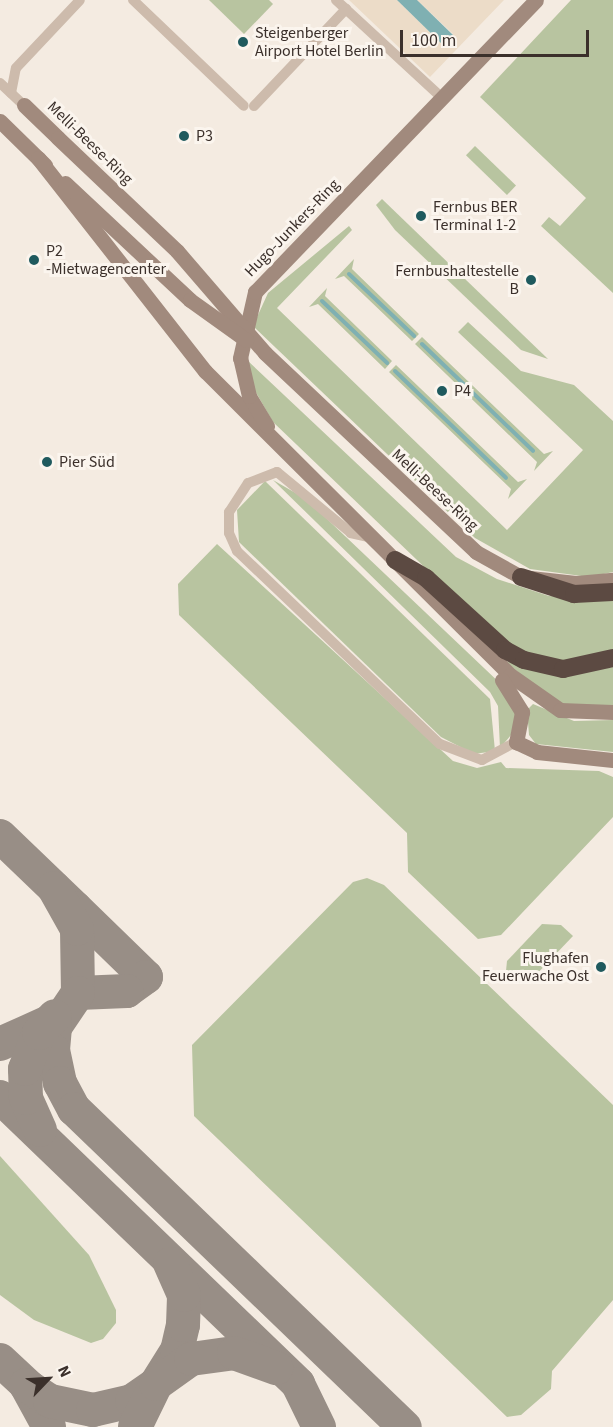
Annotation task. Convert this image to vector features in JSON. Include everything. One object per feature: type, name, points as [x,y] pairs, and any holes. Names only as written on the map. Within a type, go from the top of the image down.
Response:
[{"type":"highway","points":[[395,560],[426,578],[505,650],[524,660],[563,669],[613,658]]},
{"type":"highway","points":[[521,577],[574,594],[613,592]]},
{"type":"street","points":[[11,93],[16,68],[80,0]]},
{"type":"street","points":[[133,0],[249,106],[346,9]]},
{"type":"street","points":[[336,0],[441,97]]},
{"type":"street","name":"Hugo-Junkers-Ring","points":[[373,538],[364,519],[269,430],[256,410],[242,371],[244,323],[255,292],[536,0]]},
{"type":"street","name":"Melli-Beese-Ring","points":[[0,83],[177,251],[265,353],[446,526],[521,577],[576,584],[613,580]]},
{"type":"street","name":"Melli-Beese-Ring","points":[[0,121],[190,300],[265,353]]},
{"type":"street","name":"Hugo-Junkers-Ring","points":[[38,158],[205,371],[295,466],[373,538],[540,700],[575,714],[613,712]]},
{"type":"street","name":"Hugo-Junkers-Ring","points":[[373,538],[351,533],[276,472],[248,483],[229,512],[229,533],[237,551],[440,744],[462,757],[482,760],[516,742]]},
{"type":"street","points":[[395,560],[414,592],[515,693],[522,712],[516,742],[537,752],[613,760]]},
{"type":"green space","points":[[209,0],[269,0],[273,4],[244,34]]},
{"type":"green space","points":[[571,0],[613,0],[613,293],[541,226],[549,217],[560,226],[586,198],[480,97]]},
{"type":"green space","points":[[475,146],[516,186],[507,195],[466,155]]},
{"type":"green space","points":[[382,199],[548,359],[521,350],[395,230],[376,205]]},
{"type":"green space","points":[[349,226],[352,230],[277,308],[507,530],[583,450],[458,332],[468,322],[521,371],[574,385],[613,421],[613,572],[589,577],[530,569],[475,538],[253,326],[268,293]]},
{"type":"green space","points":[[354,259],[352,269],[419,334],[412,341],[344,276],[335,279]]},
{"type":"green space","points":[[327,288],[325,296],[392,361],[385,369],[318,304],[309,307]]},
{"type":"green space","points":[[422,337],[544,454],[553,451],[534,471],[537,462],[415,344]]},
{"type":"green space","points":[[248,361],[456,557],[497,579],[549,596],[613,598],[613,652],[564,662],[524,653],[488,628],[273,422],[254,389]]},
{"type":"green space","points":[[396,365],[518,482],[527,479],[508,499],[511,489],[389,372]]},
{"type":"green space","points":[[273,480],[306,499],[504,687],[516,714],[511,735],[500,748],[498,706],[490,692]]},
{"type":"green space","points":[[265,481],[490,699],[495,751],[474,754],[441,737],[239,542],[237,510]]},
{"type":"green space","points":[[217,544],[453,761],[477,768],[501,762],[506,768],[599,771],[613,777],[613,817],[501,935],[478,939],[408,872],[407,833],[179,615],[178,584]]},
{"type":"green space","points":[[505,661],[559,676],[613,667],[613,705],[568,706],[546,696]]},
{"type":"green space","points":[[533,704],[574,721],[613,720],[613,752],[536,744],[529,735],[527,710]]},
{"type":"green space","points":[[367,878],[384,885],[613,1105],[613,1300],[552,1371],[551,1389],[521,1415],[507,1417],[194,1116],[192,1045],[353,882]]},
{"type":"green space","points":[[542,924],[561,925],[573,936],[532,979],[516,984],[506,971],[507,961]]},
{"type":"green space","points":[[0,1156],[89,1255],[116,1310],[116,1323],[103,1339],[91,1343],[34,1320],[0,1295]]},
{"type":"shaded area","points":[[349,0],[397,0],[443,45],[453,34],[417,0],[504,0],[430,77]]},
{"type":"water","points":[[397,0],[417,0],[453,35],[443,45]]},
{"type":"waterway","points":[[349,274],[414,336]]},
{"type":"waterway","points":[[322,301],[387,363]]},
{"type":"waterway","points":[[422,344],[533,451]]},
{"type":"waterway","points":[[395,371],[506,478]]},
{"type":"taxiway","points":[[0,836],[75,908],[146,977],[127,991],[78,993],[77,929],[54,888]]},
{"type":"taxiway","points":[[78,993],[55,1027],[53,1050],[60,1083],[74,1109],[405,1427]]},
{"type":"taxiway","points":[[40,1130],[26,1098],[25,1069],[39,1033],[55,1016]]},
{"type":"taxiway","points":[[0,1044],[49,1022]]},
{"type":"taxiway","points":[[0,1097],[298,1384],[319,1427]]},
{"type":"taxiway","points":[[49,1427],[26,1385],[50,1401],[93,1410],[132,1401],[156,1384],[177,1351],[183,1325],[184,1295],[170,1264]]},
{"type":"taxiway","points":[[135,1427],[156,1384],[191,1359],[234,1353],[276,1368]]},
{"type":"taxiway","points":[[0,1360],[43,1400]]},
{"type":"place","name":"Steigenberger Airport Hotel Berlin","points":[[243,42]]},
{"type":"place","name":"P3","points":[[184,136]]},
{"type":"place","name":"Fernbus BER Terminal 1-2","points":[[421,216]]},
{"type":"place","name":"P2 -Mietwagencenter","points":[[34,260]]},
{"type":"place","name":"Fernbushaltestelle B","points":[[531,280]]},
{"type":"place","name":"P4","points":[[442,391]]},
{"type":"place","name":"Pier Süd","points":[[47,462]]},
{"type":"place","name":"Flughafen Feuerwache Ost","points":[[601,967]]}]
